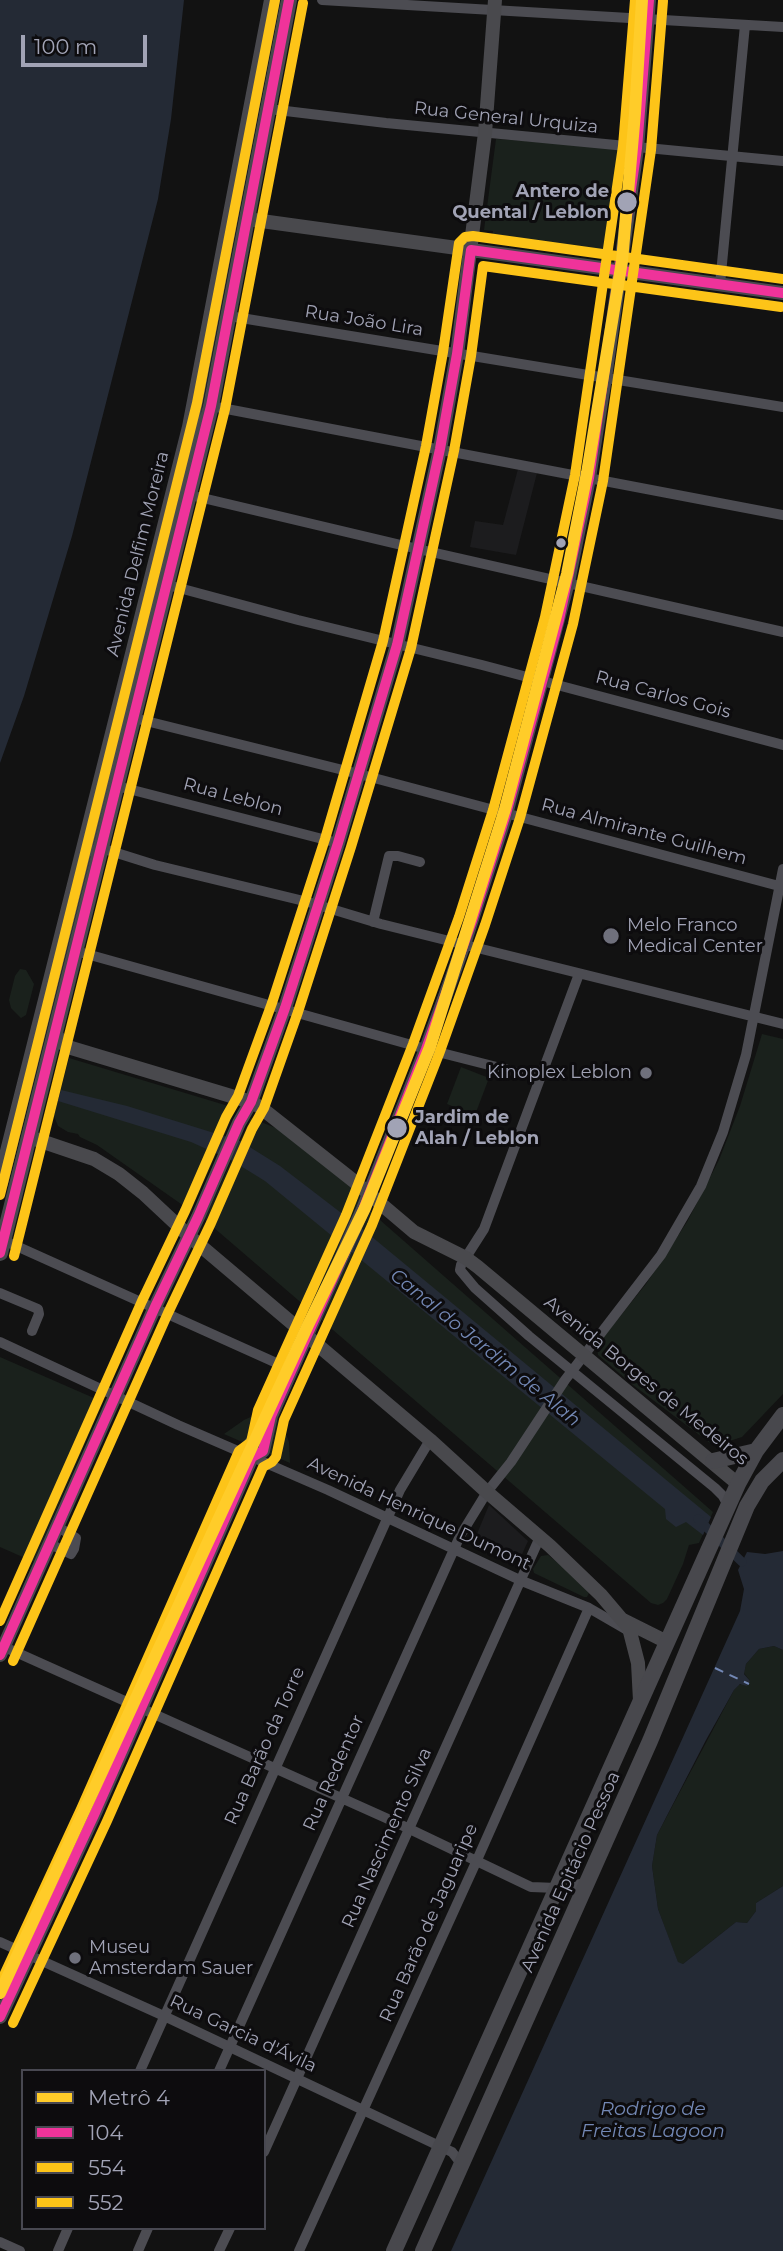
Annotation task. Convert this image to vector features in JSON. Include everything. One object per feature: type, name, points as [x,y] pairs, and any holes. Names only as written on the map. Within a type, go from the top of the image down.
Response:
[{"type":"highway","name":"Avenida Delfim Moreira","points":[[30,1137],[211,406],[290,0]]},
{"type":"highway","name":"Avenida Delfim Moreira","points":[[0,1183],[190,427],[271,5]]},
{"type":"highway","points":[[246,139],[251,151],[241,212],[247,219]]},
{"type":"highway","points":[[2,1246],[30,1137],[26,1115],[37,1069],[33,1055]]},
{"type":"highway","name":"Avenida Borges de Medeiros","points":[[738,1484],[756,1451],[783,1415]]},
{"type":"highway","points":[[713,1461],[756,1451]]},
{"type":"highway","name":"Avenida Borges de Medeiros","points":[[747,1506],[762,1481],[783,1460]]},
{"type":"highway","points":[[738,1484],[746,1496],[747,1506]]},
{"type":"highway","name":"Avenida Epitácio Pessoa","points":[[423,2251],[650,1741],[721,1567],[738,1484]]},
{"type":"highway","name":"Avenida Epitácio Pessoa","points":[[394,2251],[705,1558],[731,1517],[747,1506]]},
{"type":"highway","points":[[667,1642],[691,1639]]},
{"type":"highway","points":[[406,2223],[407,2238],[417,2242],[438,2215]]},
{"type":"highway","points":[[399,2251],[411,2251]]},
{"type":"main road","points":[[0,2017],[252,1457],[263,1451],[271,1416],[359,1220],[426,1049],[464,944],[506,814],[568,582],[589,478],[637,148],[649,0]]},
{"type":"main road","points":[[1,1649],[234,1134],[251,1102],[285,1009],[359,774],[397,645],[440,449],[457,354],[485,133],[495,5]]},
{"type":"main road","points":[[247,219],[783,293]]},
{"type":"main road","name":"Avenida Borges de Medeiros","points":[[55,1032],[68,1047],[251,1102],[369,1193],[414,1232],[466,1258],[738,1484]]},
{"type":"main road","name":"Avenida Epitácio Pessoa","points":[[30,1137],[74,1151],[108,1167],[143,1193],[189,1236],[540,1537],[601,1595],[631,1633],[639,1669],[640,1702]]},
{"type":"main road","name":"Avenida Epitácio Pessoa","points":[[622,1620],[667,1642]]},
{"type":"street","points":[[271,5],[290,0]]},
{"type":"street","points":[[322,0],[495,5],[648,20],[783,27]]},
{"type":"street","points":[[720,284],[746,25]]},
{"type":"street","name":"Rua General Urquiza","points":[[268,109],[783,162]]},
{"type":"street","name":"Rua João Lira","points":[[229,316],[783,407]]},
{"type":"street","points":[[211,406],[783,515]]},
{"type":"street","points":[[190,495],[783,632]]},
{"type":"street","name":"Rua Carlos Gois","points":[[168,584],[783,745]]},
{"type":"street","name":"Rua Almirante Guilhem","points":[[134,718],[506,814],[781,878]]},
{"type":"street","name":"Rua Leblon","points":[[117,786],[338,843]]},
{"type":"street","points":[[83,853],[101,848],[155,865],[373,922],[783,1024]]},
{"type":"street","points":[[373,922],[389,856],[419,862]]},
{"type":"street","name":"Rua Redentor","points":[[220,2069],[454,1549],[487,1492],[507,1468],[560,1387],[654,1266],[701,1186],[733,1104],[746,1055],[781,878]]},
{"type":"street","points":[[76,951],[426,1049],[540,1078]]},
{"type":"street","points":[[579,974],[484,1228],[460,1267],[464,1276],[572,1372],[715,1488],[723,1496],[731,1517]]},
{"type":"street","points":[[2,1246],[155,1307],[292,1370]]},
{"type":"street","points":[[0,1293],[38,1309],[39,1314],[32,1331]]},
{"type":"street","name":"Avenida Henrique Dumont","points":[[0,1342],[522,1581],[589,1608],[631,1633]]},
{"type":"street","name":"Rua Barão da Torre","points":[[141,2069],[400,1490],[430,1440]]},
{"type":"street","points":[[50,1544],[71,1554],[74,1549],[76,1538],[58,1527]]},
{"type":"street","name":"Rua Nascimento Silva","points":[[266,2148],[540,1537]]},
{"type":"street","name":"Rua Barão de Jaguaripe","points":[[299,2251],[589,1608],[598,1602],[601,1595]]},
{"type":"street","points":[[1,1649],[342,1798],[531,1887],[557,1888],[587,1882]]},
{"type":"street","name":"Rua Garcia d'Ávila","points":[[0,1942],[164,2016],[440,2147],[456,2156],[460,2169]]},
{"type":"street","points":[[58,2251],[67,2230]]},
{"type":"street","points":[[138,2251],[147,2230]]},
{"type":"street","points":[[219,2251],[229,2230]]},
{"type":"street","points":[[0,2242],[20,2251]]},
{"type":"shaded area","points":[[496,139],[628,148],[612,253],[498,242],[492,237],[493,231],[484,230]]},
{"type":"shaded area","points":[[518,469],[537,473],[516,555],[470,547],[475,521],[503,525]]},
{"type":"shaded area","points":[[20,969],[26,970],[34,984],[26,1015],[21,1018],[11,1008],[9,1000],[15,976]]},
{"type":"shaded area","points":[[762,1034],[783,1039],[783,1394],[742,1437],[714,1446],[598,1355],[597,1345],[646,1284],[687,1222],[719,1160],[740,1106]]},
{"type":"shaded area","points":[[69,1058],[236,1109],[191,1211],[97,1145],[58,1126],[54,1116]]},
{"type":"shaded area","points":[[461,1067],[489,1078],[475,1115],[447,1104]]},
{"type":"shaded area","points":[[251,1118],[281,1130],[363,1192],[372,1213],[713,1512],[699,1543],[689,1545],[683,1564],[663,1603],[651,1603],[206,1221],[205,1218]]},
{"type":"shaded area","points":[[0,1357],[103,1402],[34,1562],[0,1547]]},
{"type":"shaded area","points":[[262,1412],[281,1421],[289,1442],[290,1463],[224,1434]]},
{"type":"shaded area","points":[[489,1505],[528,1541],[519,1561],[474,1541]]},
{"type":"shaded area","points":[[548,1555],[581,1581],[589,1593],[587,1597],[534,1573],[533,1569],[541,1556]]},
{"type":"shaded area","points":[[774,1646],[783,1650],[783,1886],[756,1903],[756,1911],[747,1923],[736,1922],[683,1964],[678,1963],[658,1909],[652,1866],[657,1835],[734,1690],[750,1681],[744,1673],[746,1664],[759,1649]]},
{"type":"water","points":[[0,0],[184,0],[171,119],[158,199],[72,536],[24,696],[0,763]]},
{"type":"water","points":[[61,1090],[127,1106],[240,1141],[280,1166],[366,1232],[711,1517],[703,1535],[686,1522],[676,1527],[666,1519],[665,1509],[265,1181],[231,1160],[191,1142],[58,1101]]},
{"type":"water","name":"Rodrigo de Freitas Lagoon","points":[[783,1551],[783,1650],[774,1646],[759,1649],[746,1664],[744,1674],[750,1681],[747,1686],[740,1684],[734,1690],[706,1740],[657,1835],[652,1866],[658,1909],[678,1962],[683,1964],[736,1922],[747,1923],[756,1911],[756,1903],[783,1886],[783,2251],[451,2251],[740,1611],[744,1589],[738,1570],[747,1552],[765,1554]]},
{"type":"waterway","name":"Canal do Jardim de Alah","points":[[698,1519],[742,1562]]},
{"type":"ferry route","points":[[715,1668],[749,1684]]},
{"type":"metro line","name":"4","points":[[0,1993],[308,1325],[365,1208],[430,1047],[505,809],[567,574],[587,473],[622,261],[642,0]]},
{"type":"transit line","name":"552","points":[[0,1195],[197,403],[275,0]]},
{"type":"transit line","name":"104","points":[[0,1253],[211,406],[289,0]]},
{"type":"transit line","name":"552","points":[[0,1984],[81,1809],[239,1451],[251,1442],[258,1410],[346,1215],[459,917],[493,810],[545,617],[575,475],[623,146],[635,0]]},
{"type":"transit line","name":"104","points":[[0,2017],[94,1815],[252,1457],[263,1451],[271,1416],[359,1220],[426,1049],[472,921],[506,814],[559,620],[589,478],[637,148],[649,0]]},
{"type":"transit line","name":"554","points":[[13,2023],[107,1821],[263,1467],[276,1457],[284,1420],[372,1225],[439,1054],[520,818],[573,624],[603,481],[651,150],[663,1]]},
{"type":"transit line","name":"554","points":[[14,1256],[225,409],[303,3]]},
{"type":"transit line","name":"552","points":[[0,1621],[142,1301],[238,1096],[272,1003],[325,839],[383,641],[426,446],[459,243],[465,237],[473,236],[783,279]]},
{"type":"transit line","name":"104","points":[[0,1655],[155,1307],[251,1102],[285,1008],[397,645],[440,449],[457,354],[471,250],[783,293]]},
{"type":"transit line","name":"554","points":[[13,1661],[168,1313],[264,1108],[298,1012],[411,648],[454,451],[483,266],[781,307]]},
{"type":"place","name":"Antero de Quental / Leblon","points":[[627,202]]},
{"type":"place","name":"Melo Franco Medical Center","points":[[611,936]]},
{"type":"place","name":"Kinoplex Leblon","points":[[646,1073]]},
{"type":"place","name":"Jardim de Alah / Leblon","points":[[397,1128]]},
{"type":"place","name":"Museu Amsterdam Sauer","points":[[75,1958]]}]
